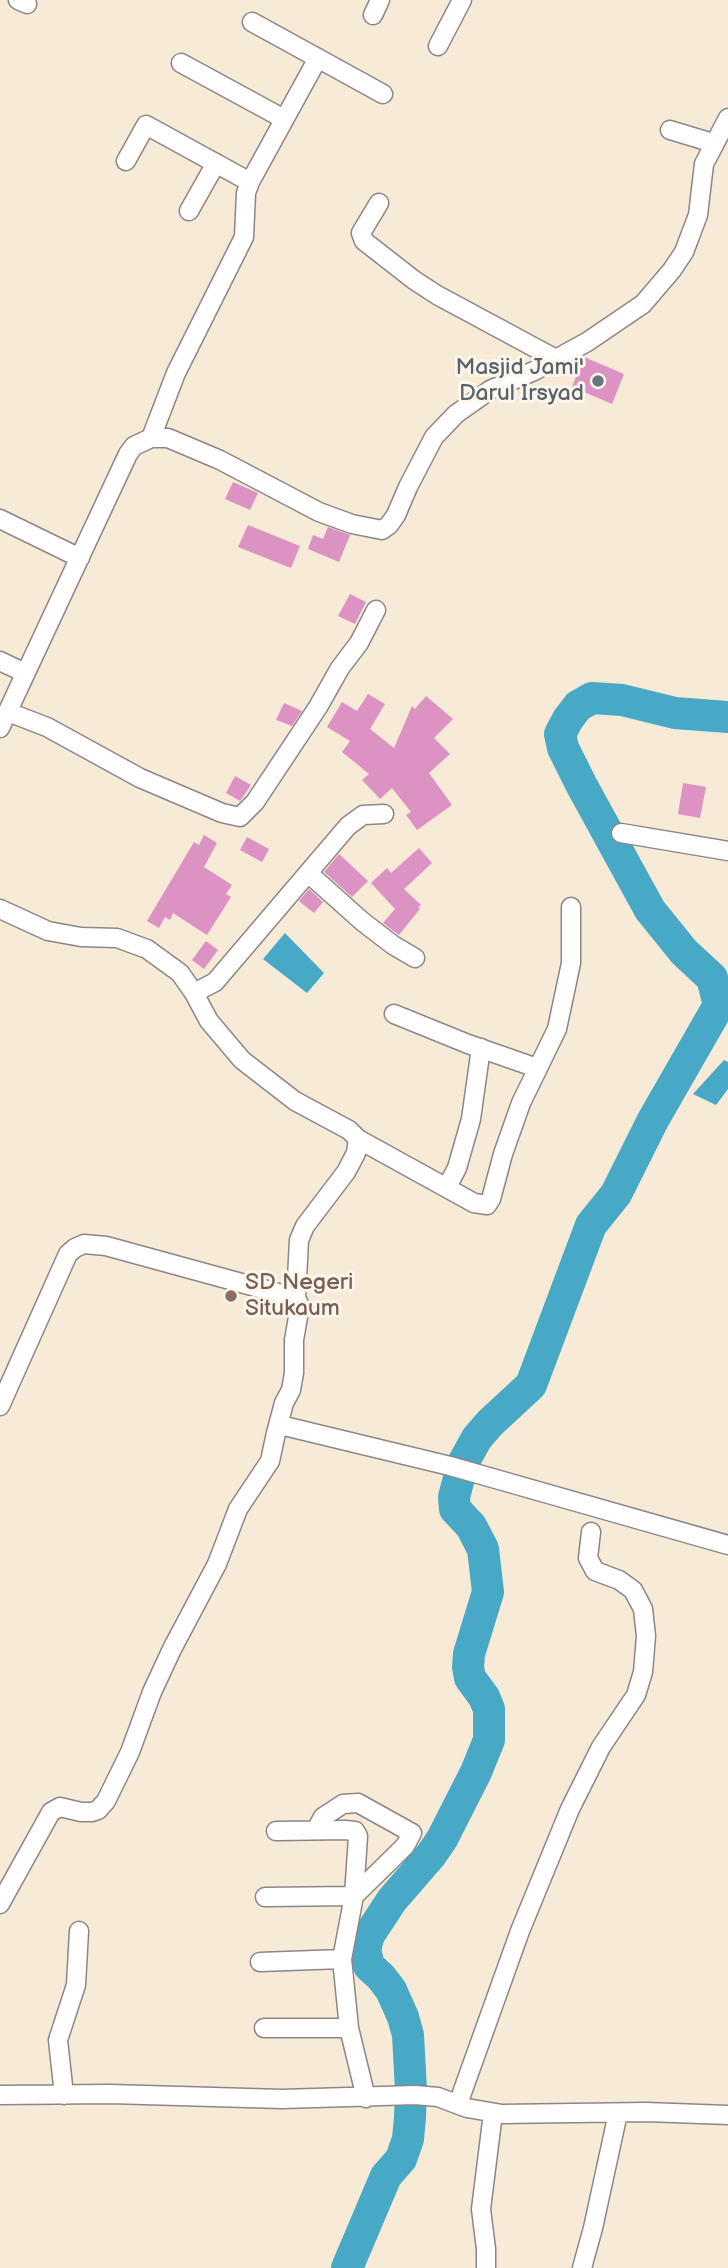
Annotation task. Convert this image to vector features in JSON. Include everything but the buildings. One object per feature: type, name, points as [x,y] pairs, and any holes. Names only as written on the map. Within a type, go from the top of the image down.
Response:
[{"type":"street","points":[[438,46],[462,0]]},
{"type":"street","points":[[252,22],[383,94]]},
{"type":"street","points":[[151,438],[176,373],[244,237],[246,193],[250,182],[318,58]]},
{"type":"street","points":[[181,63],[284,119]]},
{"type":"street","points":[[376,610],[359,643],[340,668],[255,802],[240,817],[222,813],[140,778],[47,727],[4,720],[134,446],[151,438],[168,438],[220,460],[319,512],[352,524],[382,530],[396,516],[422,457],[444,426],[490,390],[534,371],[587,342],[643,304],[672,270],[684,252],[698,215],[704,163],[728,118]]},
{"type":"street","points":[[126,161],[146,125],[250,182]]},
{"type":"street","points":[[670,130],[713,143]]},
{"type":"street","points":[[189,211],[216,163]]},
{"type":"street","points":[[379,203],[361,233],[364,241],[438,295],[554,358]]},
{"type":"street","points":[[0,519],[80,558]]},
{"type":"street","points":[[0,661],[25,673]]},
{"type":"street","points":[[194,993],[215,982],[348,826],[363,815],[384,814]]},
{"type":"street","points":[[621,832],[728,851]]},
{"type":"street","points":[[308,873],[373,930],[415,958]]},
{"type":"street","points":[[0,909],[48,931],[66,935],[117,938],[147,949],[180,973],[209,1021],[228,1046],[295,1101],[474,1203],[487,1205],[494,1191],[513,1123],[553,1039],[560,1017],[570,963],[571,907]]},
{"type":"street","points":[[394,1014],[537,1068]]},
{"type":"street","points":[[447,1187],[457,1168],[471,1119],[481,1048]]},
{"type":"street","points":[[0,1904],[51,1812],[60,1807],[92,1812],[98,1810],[106,1801],[130,1752],[152,1692],[172,1649],[217,1564],[238,1509],[270,1461],[294,1373],[294,1340],[300,1306],[296,1298],[301,1233],[346,1172],[356,1153],[358,1139]]},
{"type":"street","points":[[0,1405],[68,1254],[84,1244],[106,1246],[296,1298]]},
{"type":"street","points":[[279,1424],[450,1466],[728,1545]]},
{"type":"street","points":[[458,2104],[520,1931],[570,1809],[601,1747],[636,1695],[643,1672],[646,1636],[643,1609],[633,1590],[619,1580],[595,1571],[587,1558],[591,1532]]},
{"type":"street","points":[[358,1803],[354,1896],[342,1959],[349,2028],[373,2098]]},
{"type":"street","points":[[265,1897],[354,1896],[405,1846],[412,1833],[358,1803],[342,1804],[323,1817],[316,1830]]},
{"type":"street","points":[[276,1831],[355,1831]]},
{"type":"street","points":[[64,2095],[58,2040],[76,1985],[79,1931]]},
{"type":"street","points":[[260,1962],[342,1959]]},
{"type":"street","points":[[264,2028],[349,2028]]},
{"type":"street","points":[[0,2095],[167,2094],[228,2099],[373,2098],[415,2095],[438,2097],[467,2108],[493,2113],[728,2115]]},
{"type":"street","points":[[486,2268],[481,2209],[493,2113]]},
{"type":"street","points":[[582,2268],[618,2113]]},
{"type":"water","points":[[285,933],[324,973],[307,993],[263,959]]},
{"type":"water","points":[[724,1060],[728,1062],[728,1089],[716,1105],[693,1094]]},
{"type":"waterway","points":[[347,2268],[386,2176],[401,2159],[408,2139],[410,2117],[408,2035],[391,1990],[369,1966],[365,1950],[367,1942],[392,1900],[442,1839],[489,1740],[489,1709],[470,1678],[468,1667],[469,1654],[488,1592],[483,1549],[471,1526],[455,1509],[454,1497],[463,1463],[477,1438],[490,1423],[531,1385],[591,1225],[616,1194],[653,1120],[719,1005],[712,978],[684,952],[650,910],[582,786],[563,748],[560,734],[578,706],[592,698],[622,700],[675,713],[728,717]]},
{"type":"place","name":"Masjid Jami' Darul Irsyad","points":[[598,381]]},
{"type":"place","name":"SD Negeri Situkaum","points":[[231,1296]]}]
